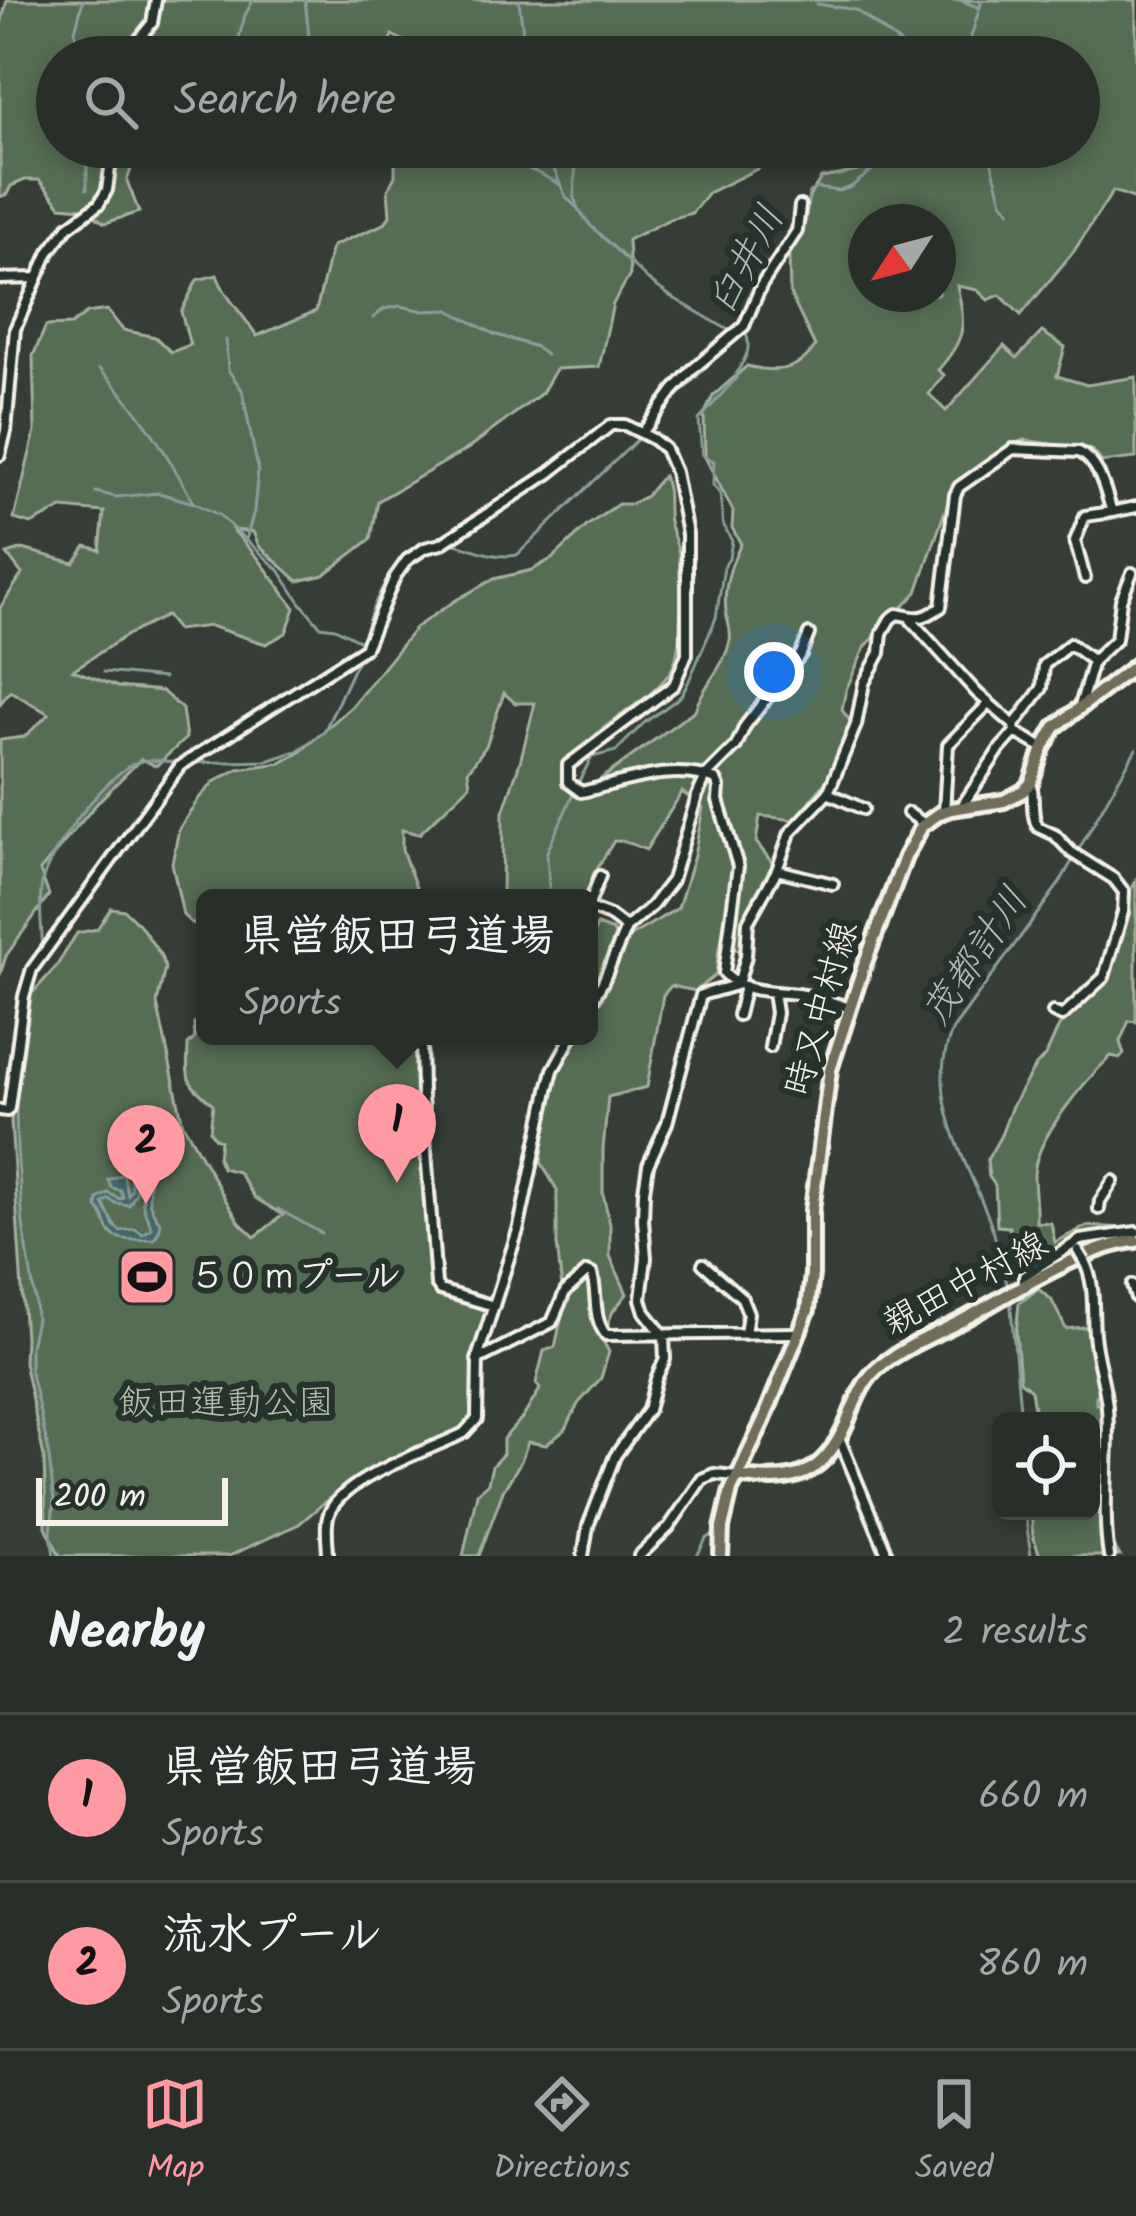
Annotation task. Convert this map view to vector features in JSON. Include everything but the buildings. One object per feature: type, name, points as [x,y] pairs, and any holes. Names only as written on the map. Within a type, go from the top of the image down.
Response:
[{"type":"main road","points":[[925,824],[944,812],[1004,801],[1023,791],[1055,727],[1136,665]]},
{"type":"main road","name":"時又中村線","points":[[722,1556],[724,1510],[800,1334],[811,1293],[812,1210],[830,1070],[905,857],[925,824]]},
{"type":"main road","name":"親田中村線","points":[[737,1476],[772,1481],[818,1464],[840,1440],[862,1388],[876,1369],[1099,1249],[1136,1241]]},
{"type":"street","points":[[141,36],[152,22],[156,0]]},
{"type":"street","points":[[0,455],[10,398],[12,342],[35,278],[62,234],[99,203],[107,190],[110,168]]},
{"type":"street","points":[[643,432],[693,369],[744,326],[761,286],[797,231],[800,206]]},
{"type":"street","points":[[0,278],[35,278]]},
{"type":"street","points":[[0,1110],[9,1108],[32,969],[180,766],[365,648],[407,560],[441,544],[548,474],[611,425],[643,432],[665,449],[675,472],[687,534],[687,655],[674,685],[568,765],[568,782],[580,793],[627,780],[686,773],[716,780],[738,866],[724,973],[741,985],[850,1008]]},
{"type":"street","points":[[910,620],[940,607],[959,487],[1012,449],[1087,455],[1112,512]]},
{"type":"street","points":[[1085,578],[1075,542],[1085,516],[1136,507]]},
{"type":"street","points":[[1080,707],[1093,661],[1116,639],[1121,599],[1132,573]]},
{"type":"street","points":[[738,1015],[748,922],[778,870],[790,833],[828,793],[890,619],[897,614],[910,620],[989,703],[1043,748]]},
{"type":"street","points":[[598,991],[626,928],[672,880],[706,776],[736,746],[745,726],[801,655],[809,634]]},
{"type":"street","points":[[961,808],[1042,688],[1044,665],[1070,644],[1093,661]]},
{"type":"street","points":[[944,812],[948,745],[989,703]]},
{"type":"street","points":[[1031,783],[1035,824],[1114,879],[1124,892],[1123,912],[1104,976],[1070,1012],[1062,1016],[1053,1012]]},
{"type":"street","points":[[828,793],[863,809]]},
{"type":"street","points":[[908,813],[925,824]]},
{"type":"street","points":[[778,870],[833,884]]},
{"type":"street","points":[[595,889],[600,876]]},
{"type":"street","points":[[598,910],[626,928]]},
{"type":"street","points":[[583,1556],[588,1526],[615,1456],[648,1410],[667,1348],[641,1299],[648,1165],[667,1123],[701,995],[741,985]]},
{"type":"street","points":[[770,1047],[776,1013],[773,992]]},
{"type":"street","points":[[421,1045],[436,1284],[440,1290],[494,1306]]},
{"type":"street","points":[[328,1556],[327,1518],[338,1496],[469,1430],[477,1419],[477,1360],[519,1227],[553,1070],[567,1045]]},
{"type":"street","points":[[1099,1209],[1113,1181]]},
{"type":"street","points":[[1019,1290],[1024,1276],[1076,1247],[1117,1233],[1136,1232]]},
{"type":"street","points":[[1076,1247],[1092,1276],[1096,1358],[1107,1402],[1105,1531],[1109,1556]]},
{"type":"street","points":[[703,1264],[742,1298],[748,1312],[745,1334]]},
{"type":"street","points":[[477,1360],[552,1322],[566,1292],[587,1271],[592,1274],[600,1327],[606,1335],[800,1334]]},
{"type":"street","points":[[1132,1286],[1136,1298]]},
{"type":"street","points":[[840,1440],[888,1556]]},
{"type":"street","points":[[640,1556],[669,1527],[702,1479],[714,1474],[737,1476]]},
{"type":"green space","points":[[7,0],[1136,0],[1136,199],[1113,191],[1074,251],[1021,315],[1000,295],[988,300],[977,290],[957,286],[961,331],[938,370],[944,375],[929,394],[946,411],[1004,346],[1017,358],[1042,332],[1065,347],[1057,376],[1087,385],[1136,377],[1136,458],[1102,462],[1092,450],[1024,440],[954,485],[917,592],[865,647],[846,690],[842,710],[850,721],[828,779],[795,820],[760,816],[756,842],[774,865],[746,912],[742,950],[719,947],[716,975],[695,991],[671,986],[663,995],[647,1087],[608,1097],[603,1194],[610,1256],[627,1294],[613,1311],[602,1339],[609,1352],[601,1378],[578,1404],[566,1429],[546,1445],[528,1442],[503,1491],[479,1556],[463,1556],[477,1493],[488,1483],[492,1466],[503,1454],[503,1439],[540,1389],[536,1383],[544,1351],[555,1347],[564,1306],[557,1190],[541,1162],[557,1071],[572,1045],[598,1045],[598,1005],[627,938],[678,908],[703,808],[682,792],[646,850],[614,841],[589,889],[502,889],[503,812],[535,703],[515,703],[504,693],[486,746],[468,771],[470,785],[419,834],[402,830],[402,850],[417,889],[196,889],[196,926],[183,915],[172,863],[179,829],[214,782],[238,769],[281,763],[299,753],[352,706],[416,627],[494,579],[532,570],[553,558],[618,504],[646,496],[663,476],[679,556],[676,657],[662,682],[583,748],[574,763],[572,781],[581,789],[590,787],[695,710],[727,650],[727,585],[741,544],[732,528],[733,511],[705,457],[704,415],[713,396],[747,366],[794,366],[815,346],[790,294],[789,255],[810,195],[821,178],[866,168],[1100,168],[1100,36],[36,36],[36,168],[131,168],[127,181],[139,212],[105,223],[82,208],[61,206],[39,180],[11,186],[0,197],[0,28]]},
{"type":"green space","points":[[395,168],[759,168],[708,193],[692,213],[628,240],[630,275],[613,304],[599,367],[556,369],[542,393],[469,448],[378,501],[371,539],[324,575],[298,581],[259,546],[253,532],[233,530],[295,608],[286,633],[266,644],[210,626],[177,630],[166,616],[73,670],[118,687],[162,691],[182,709],[186,738],[156,766],[141,759],[40,871],[49,895],[6,956],[0,975],[0,740],[24,737],[49,714],[10,691],[0,704],[0,608],[22,574],[7,554],[23,549],[74,563],[86,546],[100,550],[104,512],[62,508],[31,524],[14,519],[35,431],[33,356],[46,326],[71,325],[87,313],[107,310],[123,330],[155,337],[171,352],[190,345],[181,312],[197,280],[217,275],[257,336],[316,311],[332,246],[384,224],[390,216],[388,190]]},
{"type":"green space","points":[[1136,881],[1136,1022],[1129,1021],[1120,1042],[1124,1054],[1111,1056],[1100,1067],[1052,1127],[1034,1174],[1036,1222],[1051,1223],[1055,1242],[1087,1226],[1132,1228],[1124,1236],[1073,1253],[1039,1272],[1020,1267],[1009,1227],[997,1226],[995,1185],[987,1160],[1059,1026],[1106,978],[1128,894]]},
{"type":"green space","name":"飯田運動公園","points":[[111,908],[124,910],[161,956],[165,968],[157,1003],[183,1124],[240,1223],[255,1237],[283,1215],[255,1198],[238,1172],[222,1168],[220,1140],[210,1131],[213,1104],[192,1085],[188,1073],[194,1024],[196,1045],[417,1045],[431,1289],[489,1309],[471,1358],[469,1423],[339,1490],[299,1524],[229,1556],[60,1556],[46,1527],[44,1457],[24,1362],[11,1121],[27,999],[56,967],[77,933],[97,929]]},
{"type":"green space","points":[[598,925],[615,935],[598,979]]},
{"type":"green space","points":[[1038,1289],[1051,1299],[1066,1329],[1093,1326],[1105,1394],[1096,1396],[1096,1404],[1107,1403],[1105,1531],[1120,1556],[1040,1556],[1032,1520],[1100,1520],[1100,1412],[1035,1412],[1031,1390],[1020,1381],[1019,1303]]},
{"type":"water","points":[[140,1169],[150,1174],[149,1200],[160,1224],[154,1239],[115,1236],[97,1207],[98,1199],[108,1193],[123,1197],[108,1180],[123,1174],[128,1195],[130,1176]],"holes":[[[140,1175],[145,1179],[143,1202],[151,1229],[143,1234],[135,1229],[120,1231],[103,1203],[109,1199],[129,1205],[136,1193],[136,1179]]]},
{"type":"waterway","points":[[75,36],[83,0]]},
{"type":"waterway","points":[[240,36],[253,0]]},
{"type":"waterway","points":[[305,0],[309,36]]},
{"type":"waterway","points":[[960,0],[980,8]]},
{"type":"waterway","name":"臼井川","points":[[971,36],[982,0]]},
{"type":"waterway","points":[[519,1],[523,36]]},
{"type":"waterway","points":[[817,4],[856,10],[890,36]]},
{"type":"waterway","points":[[87,168],[87,189]]},
{"type":"waterway","points":[[524,168],[559,184]]},
{"type":"waterway","points":[[553,168],[566,197],[577,208]]},
{"type":"waterway","points":[[576,168],[574,197],[590,225],[648,280],[730,331]]},
{"type":"waterway","name":"臼井川","points":[[800,232],[809,192],[851,187],[875,168]]},
{"type":"waterway","points":[[993,168],[1002,201],[1010,211]]},
{"type":"waterway","name":"臼井川","points":[[762,293],[786,255]]},
{"type":"waterway","points":[[373,318],[384,309],[400,306],[449,310],[546,355]]},
{"type":"waterway","name":"臼井川","points":[[665,409],[748,331],[754,313]]},
{"type":"waterway","points":[[578,783],[592,757],[616,751],[680,697],[716,618],[732,541],[723,524],[720,494],[713,485],[714,461],[702,455],[699,420],[736,378],[748,349],[746,333]]},
{"type":"waterway","points":[[226,340],[228,370],[242,390],[258,470],[246,540]]},
{"type":"waterway","points":[[99,369],[151,431],[193,502]]},
{"type":"waterway","name":"臼井川","points":[[447,542],[490,554],[517,555],[640,437]]},
{"type":"waterway","points":[[96,492],[116,497],[159,493],[219,515],[279,570],[320,626],[360,641]]},
{"type":"waterway","name":"臼井川","points":[[361,645],[378,597],[396,567],[437,541]]},
{"type":"waterway","name":"臼井川","points":[[189,763],[267,761],[297,751],[324,732],[358,659]]},
{"type":"waterway","points":[[104,672],[164,678]]},
{"type":"waterway","name":"茂都計川","points":[[1008,1288],[991,1225],[951,1124],[943,1077],[945,1053],[953,1029],[1059,884],[1136,749]]},
{"type":"waterway","name":"臼井川","points":[[43,950],[42,883],[54,854],[79,817],[133,764],[150,760],[179,763]]},
{"type":"waterway","points":[[549,888],[547,852],[573,794]]},
{"type":"waterway","name":"臼井川","points":[[35,970],[16,1104],[17,1148],[35,1299],[30,1369],[48,1448],[54,1556]]},
{"type":"waterway","points":[[278,1209],[321,1233]]},
{"type":"waterway","name":"茂都計川","points":[[1010,1297],[1020,1412]]},
{"type":"waterway","name":"茂都計川","points":[[1026,1520],[1031,1556]]},
{"type":"waterway","points":[[697,1556],[712,1535]]},
{"type":"place","name":"県営飯田弓道場","points":[[397,1183]]},
{"type":"place","name":"流水プール","points":[[146,1204]]},
{"type":"place","name":"５０ｍプール","points":[[147,1277]]}]
